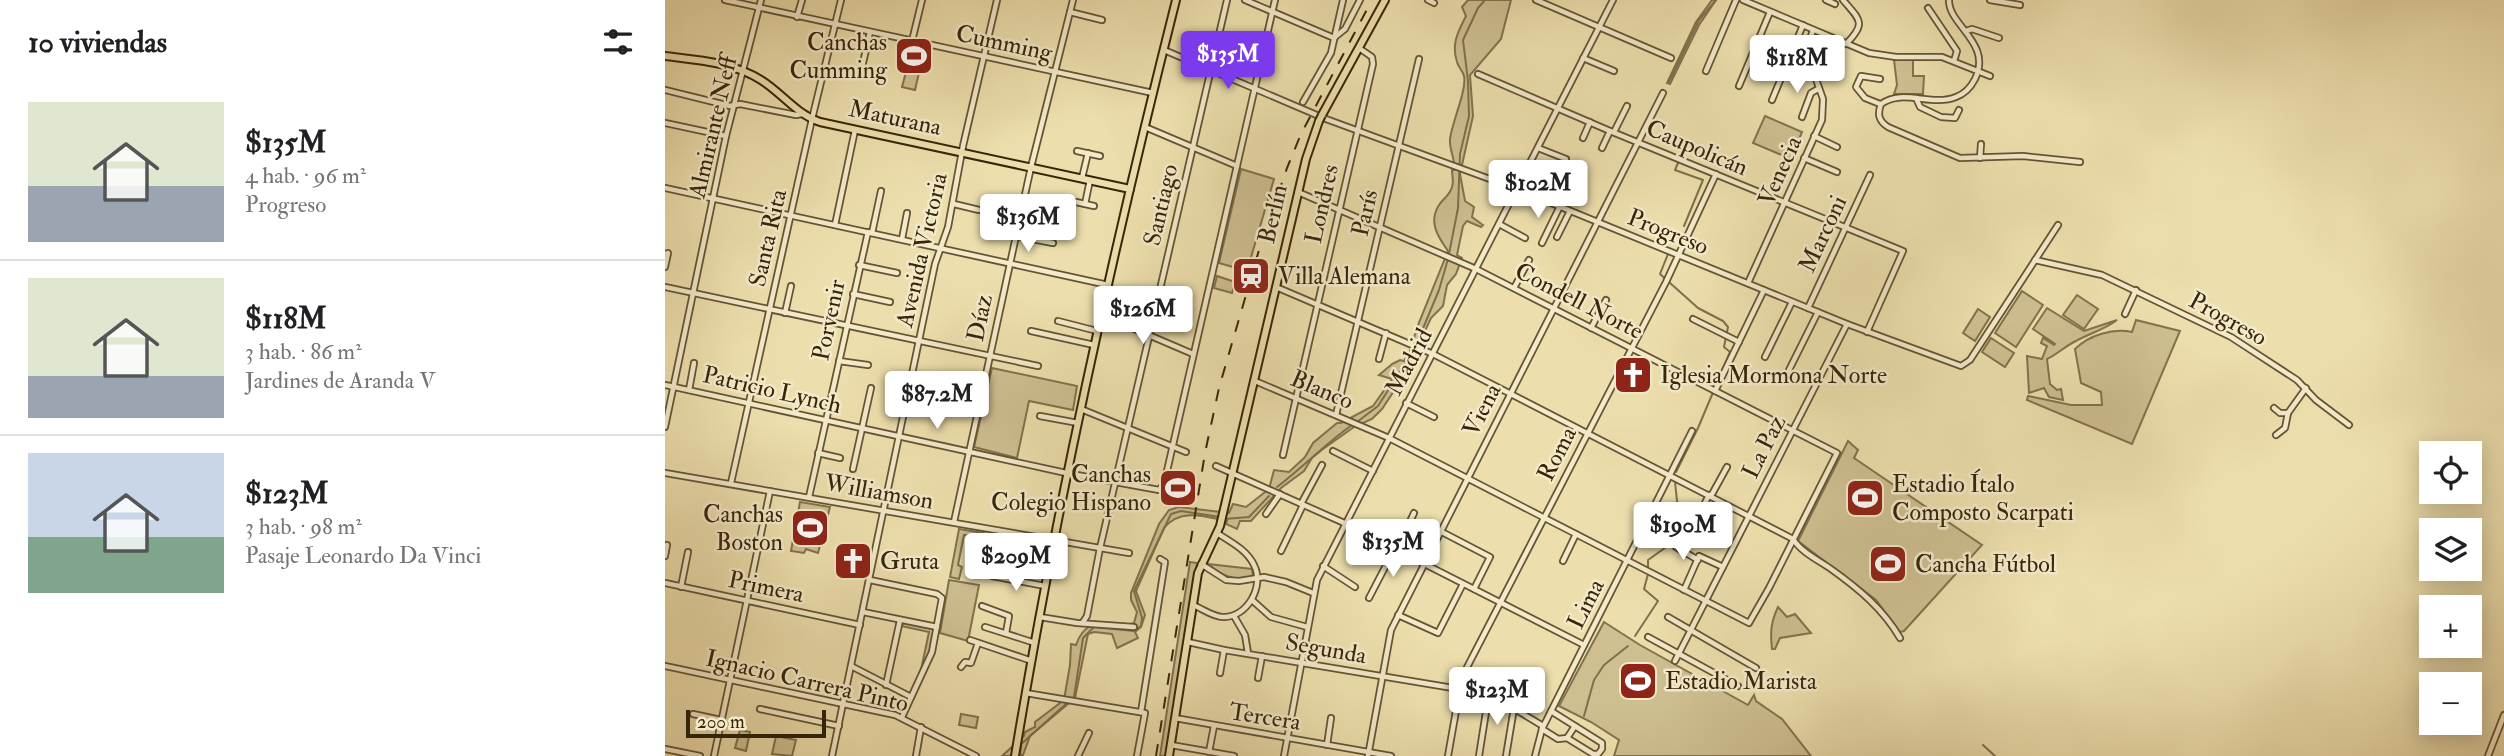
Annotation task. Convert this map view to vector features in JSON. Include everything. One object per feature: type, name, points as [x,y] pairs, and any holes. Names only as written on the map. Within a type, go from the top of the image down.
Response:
[{"type":"main road","points":[[1015,756],[1066,473],[1176,0]]},
{"type":"main road","name":"Berlín","points":[[1169,756],[1201,564],[1219,530],[1305,159],[1321,118],[1385,0]]},
{"type":"main road","name":"Maturana","points":[[665,56],[742,70],[771,87],[812,119],[1130,189]]},
{"type":"street","name":"Cumming","points":[[725,0],[1153,93]]},
{"type":"street","name":"Almirante Neff","points":[[665,427],[726,136],[761,0]]},
{"type":"street","points":[[797,17],[802,0]]},
{"type":"street","name":"Santa Rita","points":[[731,484],[841,0]]},
{"type":"street","points":[[912,41],[922,0]]},
{"type":"street","name":"Avenida Victoria","points":[[832,756],[935,264],[954,204],[962,152],[997,0]]},
{"type":"street","name":"Díaz","points":[[954,522],[1031,167],[1073,0]]},
{"type":"street","name":"Santiago","points":[[1083,622],[1087,616],[1100,548],[1227,0]]},
{"type":"street","points":[[1245,0],[1334,38]]},
{"type":"street","points":[[1172,447],[1275,0]]},
{"type":"street","points":[[1303,102],[1331,53],[1343,0]]},
{"type":"street","points":[[1334,38],[1345,29],[1360,0]]},
{"type":"street","points":[[1428,0],[1434,3]]},
{"type":"street","points":[[1536,0],[1671,58]]},
{"type":"street","name":"Madrid","points":[[1284,756],[1313,593],[1323,566],[1613,0]]},
{"type":"street","points":[[1706,71],[1736,0]]},
{"type":"street","points":[[1743,0],[1877,55],[1935,55],[1990,76]]},
{"type":"street","points":[[1761,8],[1767,0]]},
{"type":"street","points":[[1826,0],[1835,4]]},
{"type":"street","points":[[1843,0],[1857,16],[1860,26],[1858,32],[1846,44]]},
{"type":"street","points":[[1880,79],[1861,76],[1856,87],[1865,98],[1881,104],[1899,97],[1954,98],[1971,86],[1979,71],[1978,54],[1950,7],[1949,0]]},
{"type":"street","points":[[1990,0],[2020,5]]},
{"type":"street","points":[[1928,8],[1957,51],[1954,61]]},
{"type":"street","points":[[1070,12],[1102,20]]},
{"type":"street","points":[[1739,86],[1770,12]]},
{"type":"street","points":[[1772,100],[1803,26]]},
{"type":"street","points":[[1966,31],[1972,29],[1999,38]]},
{"type":"street","name":"Venecia","points":[[1748,283],[1823,112],[1823,99],[1806,51],[1813,30]]},
{"type":"street","points":[[860,76],[870,32]]},
{"type":"street","name":"Londres","points":[[1283,455],[1373,64],[1372,57],[1359,48]]},
{"type":"street","name":"Progreso","points":[[1164,50],[1357,131],[1517,189],[1867,332],[1961,366],[1967,364],[2058,225]]},
{"type":"street","points":[[1583,58],[1614,71]]},
{"type":"street","name":"París","points":[[1336,415],[1419,59]]},
{"type":"street","name":"Caupolicán","points":[[1479,74],[1612,132],[1903,251],[1867,332]]},
{"type":"street","points":[[1802,117],[1811,93],[1818,89]]},
{"type":"street","points":[[665,90],[734,105],[803,114]]},
{"type":"street","name":"Viena","points":[[1368,754],[1389,634],[1664,93]]},
{"type":"street","points":[[1916,98],[1920,107],[1945,118],[1955,118],[1959,110]]},
{"type":"street","points":[[1881,104],[1880,121],[1888,127],[1960,158],[2023,156],[2080,162]]},
{"type":"street","points":[[1602,148],[1627,106]]},
{"type":"street","points":[[1583,138],[1590,122]]},
{"type":"street","points":[[665,123],[726,136]]},
{"type":"street","points":[[1145,127],[1237,166]]},
{"type":"street","points":[[835,225],[855,129]]},
{"type":"street","points":[[1814,136],[1837,147]]},
{"type":"street","points":[[1980,158],[1981,144]]},
{"type":"street","points":[[1538,148],[1566,159]]},
{"type":"street","points":[[1077,150],[1100,156]]},
{"type":"street","points":[[1085,204],[1089,153]]},
{"type":"street","points":[[1804,158],[1836,172]]},
{"type":"street","name":"Roma","points":[[1448,756],[1462,677],[1669,275],[1676,254],[1716,174]]},
{"type":"street","name":"Marconi","points":[[1808,308],[1870,175]]},
{"type":"street","points":[[665,188],[1109,286]]},
{"type":"street","name":"Porvenir","points":[[809,498],[859,265],[881,191]]},
{"type":"street","name":"Condell Norte","points":[[1298,192],[1462,262],[1837,453],[1793,539]]},
{"type":"street","points":[[1076,202],[1094,206]]},
{"type":"street","points":[[954,204],[979,210]]},
{"type":"street","points":[[1542,243],[1560,206]]},
{"type":"street","points":[[1557,237],[1570,211]]},
{"type":"street","points":[[902,239],[907,213]]},
{"type":"street","points":[[1500,224],[1525,238]]},
{"type":"street","points":[[1016,236],[1053,243]]},
{"type":"street","points":[[665,254],[668,253],[665,267]]},
{"type":"street","points":[[1514,288],[1529,260]]},
{"type":"street","name":"Progreso","points":[[2035,260],[2090,270],[2231,337],[2297,380],[2349,425]]},
{"type":"street","points":[[859,265],[897,272]]},
{"type":"street","points":[[665,286],[1038,366]]},
{"type":"street","points":[[785,313],[791,286]]},
{"type":"street","points":[[1276,286],[1421,348],[1793,539],[1797,546],[1833,570],[1886,615],[1900,638]]},
{"type":"street","points":[[1713,390],[1765,290]]},
{"type":"street","points":[[2125,314],[2136,290]]},
{"type":"street","points":[[853,294],[890,302]]},
{"type":"street","points":[[1591,328],[1606,300]]},
{"type":"street","points":[[1765,357],[1792,302]]},
{"type":"street","points":[[1789,370],[1818,312]]},
{"type":"street","points":[[1102,315],[1193,354]]},
{"type":"street","points":[[1693,319],[1739,342]]},
{"type":"street","points":[[1058,321],[1098,332]]},
{"type":"street","name":"La Paz","points":[[1675,661],[1847,324]]},
{"type":"street","points":[[1031,331],[1095,346]]},
{"type":"street","points":[[1379,359],[1386,333]]},
{"type":"street","points":[[839,360],[868,365]]},
{"type":"street","points":[[689,390],[695,363]]},
{"type":"street","name":"Blanco","points":[[1255,381],[1389,438],[1749,623],[1793,539]]},
{"type":"street","name":"Patricio Lynch","points":[[665,385],[1066,473],[1160,490],[1164,484],[1172,447]]},
{"type":"street","points":[[853,469],[871,388]]},
{"type":"street","points":[[2276,435],[2285,428],[2288,413],[2305,388]]},
{"type":"street","points":[[1406,403],[1434,417]]},
{"type":"street","points":[[2274,408],[2280,413],[2288,413]]},
{"type":"street","points":[[1081,409],[1186,452]]},
{"type":"street","points":[[1040,416],[1078,423]]},
{"type":"street","name":"Lima","points":[[1535,756],[1542,727],[1692,431]]},
{"type":"street","points":[[1333,452],[1373,471]]},
{"type":"street","points":[[818,453],[840,458]]},
{"type":"street","points":[[1281,551],[1322,465]]},
{"type":"street","points":[[1216,467],[1345,523],[1584,645]]},
{"type":"street","points":[[1723,567],[1678,548],[1727,467]]},
{"type":"street","name":"Williamson","points":[[665,473],[1129,553]]},
{"type":"street","points":[[714,756],[770,491]]},
{"type":"street","points":[[1266,514],[1278,494]]},
{"type":"street","points":[[1369,598],[1414,513]]},
{"type":"street","points":[[1193,605],[1215,616],[1234,616],[1252,600],[1257,577],[1254,565],[1247,555],[1219,530]]},
{"type":"street","points":[[1440,531],[1490,557],[1473,589]]},
{"type":"street","points":[[1563,561],[1576,534]]},
{"type":"street","points":[[665,556],[667,545]]},
{"type":"street","points":[[681,587],[688,552]]},
{"type":"street","points":[[1684,590],[1700,558]]},
{"type":"street","points":[[1137,756],[1165,562],[1160,559]]},
{"type":"street","points":[[1201,564],[1226,580],[1239,581],[1257,577],[1286,582],[1313,593]]},
{"type":"street","points":[[1323,566],[1355,587]]},
{"type":"street","points":[[992,576],[1045,586]]},
{"type":"street","points":[[869,580],[941,596],[931,654],[902,717]]},
{"type":"street","name":"Primera","points":[[665,583],[860,625]]},
{"type":"street","points":[[1398,615],[1437,633],[1463,584]]},
{"type":"street","points":[[1252,600],[1271,617],[1307,626]]},
{"type":"street","points":[[982,606],[1009,616],[1006,633]]},
{"type":"street","points":[[863,612],[937,628]]},
{"type":"street","points":[[1234,616],[1245,635],[1248,654]]},
{"type":"street","points":[[1039,617],[1077,623],[1134,626]]},
{"type":"street","points":[[1668,617],[1756,668]]},
{"type":"street","points":[[886,685],[900,620]]},
{"type":"street","points":[[985,626],[1035,643]]},
{"type":"street","points":[[1648,637],[1738,686]]},
{"type":"street","points":[[969,640],[1031,661]]},
{"type":"street","name":"Segunda","points":[[1188,642],[1459,690]]},
{"type":"street","points":[[961,667],[965,662],[974,664],[978,643]]},
{"type":"street","points":[[1220,673],[1224,650]]},
{"type":"street","points":[[1258,678],[1262,656]]},
{"type":"street","name":"Ignacio Carrera Pinto","points":[[665,666],[902,717],[976,756]]},
{"type":"street","points":[[851,666],[911,697]]},
{"type":"street","points":[[1498,699],[1514,672],[1537,683]]},
{"type":"street","points":[[1462,677],[1514,708],[1558,739],[1567,738],[1593,754],[1600,752],[1602,743],[1551,711]]},
{"type":"street","points":[[1026,693],[1143,713]]},
{"type":"street","points":[[1479,756],[1489,693]]},
{"type":"street","points":[[1506,756],[1514,708]]},
{"type":"street","points":[[760,709],[839,726]]},
{"type":"street","points":[[693,714],[722,720]]},
{"type":"street","points":[[2488,756],[2504,716]]},
{"type":"street","name":"Tercera","points":[[1175,718],[1391,756]]},
{"type":"street","points":[[1327,745],[1331,718]]},
{"type":"street","points":[[1209,752],[1214,726]]},
{"type":"street","points":[[1567,738],[1575,726]]},
{"type":"street","points":[[916,756],[921,727]]},
{"type":"street","points":[[1077,756],[1089,733]]},
{"type":"street","points":[[1171,745],[1234,756]]},
{"type":"street","points":[[665,749],[700,756]]},
{"type":"shaded area","points":[[1468,0],[1511,0],[1501,39],[1470,75],[1473,116],[1460,174],[1465,201],[1474,207],[1472,217],[1483,225],[1481,227],[1467,221],[1463,226],[1457,255],[1462,258],[1456,274],[1447,285],[1443,306],[1431,318],[1405,374],[1382,409],[1372,419],[1354,427],[1312,458],[1304,471],[1281,488],[1251,521],[1240,521],[1237,529],[1226,524],[1227,521],[1193,515],[1170,522],[1164,528],[1136,591],[1145,615],[1141,627],[1135,632],[1138,638],[1117,648],[1112,634],[1088,634],[1075,698],[1030,736],[1023,755],[1020,755],[1021,746],[1012,756],[1002,756],[1025,732],[1035,727],[1035,722],[1064,700],[1071,644],[1076,645],[1081,635],[1093,625],[1134,623],[1137,612],[1131,600],[1131,593],[1159,524],[1169,510],[1179,507],[1229,513],[1233,504],[1246,507],[1269,489],[1274,470],[1289,472],[1305,457],[1313,443],[1337,423],[1373,406],[1392,379],[1379,375],[1392,364],[1404,361],[1412,347],[1416,330],[1448,251],[1438,235],[1434,217],[1453,185],[1454,167],[1450,139],[1464,82],[1455,56],[1455,44],[1466,16],[1462,7]]},
{"type":"shaded area","points":[[1712,0],[1716,0],[1699,25],[1670,84],[1667,83],[1696,22]]},
{"type":"shaded area","points":[[1894,60],[1913,60],[1913,76],[1924,76],[1923,94],[1894,94],[1897,85]]},
{"type":"shaded area","points":[[909,61],[921,64],[915,90],[902,87]]},
{"type":"shaded area","points":[[1765,116],[1802,132],[1791,159],[1753,143]]},
{"type":"shaded area","points":[[1241,169],[1274,179],[1247,271],[1219,263]]},
{"type":"shaded area","points":[[1217,276],[1235,282],[1232,293],[1214,288]]},
{"type":"shaded area","points":[[2022,291],[2043,305],[2016,347],[1995,333]]},
{"type":"shaded area","points":[[2077,295],[2098,309],[2084,329],[2063,315]]},
{"type":"shaded area","points":[[2047,308],[2084,331],[2117,320],[2047,359],[2050,384],[2057,390],[2061,389],[2063,400],[2049,397],[2044,388],[2029,393],[2027,356],[2042,359],[2047,346],[2041,343],[2043,338],[2055,344],[2033,329]]},
{"type":"shaded area","points":[[1978,309],[1990,317],[1975,341],[1963,333]]},
{"type":"shaded area","points":[[2136,320],[2180,331],[2132,444],[2027,400],[2028,396],[2071,405],[2102,405],[2101,392],[2081,383],[2075,349],[2102,334],[2132,332]]},
{"type":"shaded area","points":[[1991,338],[2014,353],[2005,367],[1982,352]]},
{"type":"shaded area","points":[[992,368],[1077,386],[1073,410],[1029,401],[1017,458],[974,447]]},
{"type":"shaded area","name":"Estadio Ítalo Composto Scarpati","points":[[1848,441],[1858,450],[1854,458],[1982,545],[1904,631],[1900,632],[1876,600],[1798,541]]},
{"type":"shaded area","name":"Canchas Colegio Hispano","points":[[1171,473],[1190,478],[1186,504],[1165,498]]},
{"type":"shaded area","name":"Canchas Boston","points":[[800,502],[830,507],[818,553],[806,549],[804,553],[791,551]]},
{"type":"shaded area","points":[[959,529],[984,533],[982,538],[964,535],[958,565],[962,567],[959,579],[950,577]]},
{"type":"shaded area","points":[[1190,562],[1197,563],[1167,756],[1160,756]]},
{"type":"shaded area","points":[[1208,564],[1252,569],[1253,576],[1229,577]]},
{"type":"shaded area","points":[[949,580],[979,585],[968,641],[940,633]]},
{"type":"shaded area","points":[[1778,607],[1787,617],[1795,614],[1811,633],[1780,638],[1775,649],[1772,649],[1772,627]]},
{"type":"shaded area","name":"Estadio Marista","points":[[1604,622],[1748,705],[1754,695],[1756,701],[1782,719],[1811,756],[1614,756],[1619,740],[1559,706]]},
{"type":"shaded area","points":[[904,623],[934,631],[929,654],[921,670],[929,632],[901,626]]},
{"type":"shaded area","points":[[961,714],[978,717],[976,728],[959,725]]},
{"type":"shaded area","points":[[740,730],[750,732],[746,751],[735,748]]},
{"type":"shaded area","points":[[776,736],[796,740],[792,756],[772,754]]},
{"type":"waterway","points":[[1357,422],[1378,406],[1414,350],[1439,290],[1458,208],[1460,154],[1469,116],[1463,40],[1478,8],[1485,0]]},
{"type":"waterway","points":[[1669,82],[1699,20],[1716,0]]},
{"type":"waterway","points":[[1678,163],[1675,170],[1703,180],[1684,226]]},
{"type":"waterway","points":[[1668,254],[1660,274],[1698,308],[1723,321],[1728,327],[1724,347],[1730,352],[1676,472]]},
{"type":"waterway","points":[[1277,487],[1352,425]]},
{"type":"waterway","points":[[1648,568],[1648,560],[1669,545],[1683,515],[1677,501],[1675,482]]},
{"type":"waterway","points":[[1225,519],[1249,517],[1269,496]]},
{"type":"waterway","points":[[1071,699],[1074,697],[1083,638],[1094,627],[1134,631],[1141,626],[1142,618],[1134,591],[1171,514],[1181,511],[1220,517]]},
{"type":"waterway","points":[[1635,636],[1658,601],[1644,589],[1648,574]]},
{"type":"waterway","points":[[1584,716],[1594,680],[1604,665],[1628,646]]},
{"type":"waterway","points":[[1019,746],[1067,703]]},
{"type":"waterway","points":[[1983,745],[1995,756]]},
{"type":"railway","points":[[1156,756],[1205,453],[1219,388],[1259,250],[1287,168],[1301,134],[1372,0]]},
{"type":"place","name":"Canchas Cumming","points":[[914,56]]},
{"type":"place","name":"Villa Alemana","points":[[1251,276]]},
{"type":"place","name":"Iglesia Mormona Norte","points":[[1633,375]]},
{"type":"place","name":"Canchas Colegio Hispano","points":[[1178,488]]},
{"type":"place","name":"Estadio Ítalo Composto Scarpati","points":[[1865,498]]},
{"type":"place","name":"Canchas Boston","points":[[810,528]]},
{"type":"place","name":"Gruta","points":[[853,561]]},
{"type":"place","name":"Cancha Fútbol","points":[[1888,564]]},
{"type":"place","name":"Estadio Marista","points":[[1638,681]]}]
